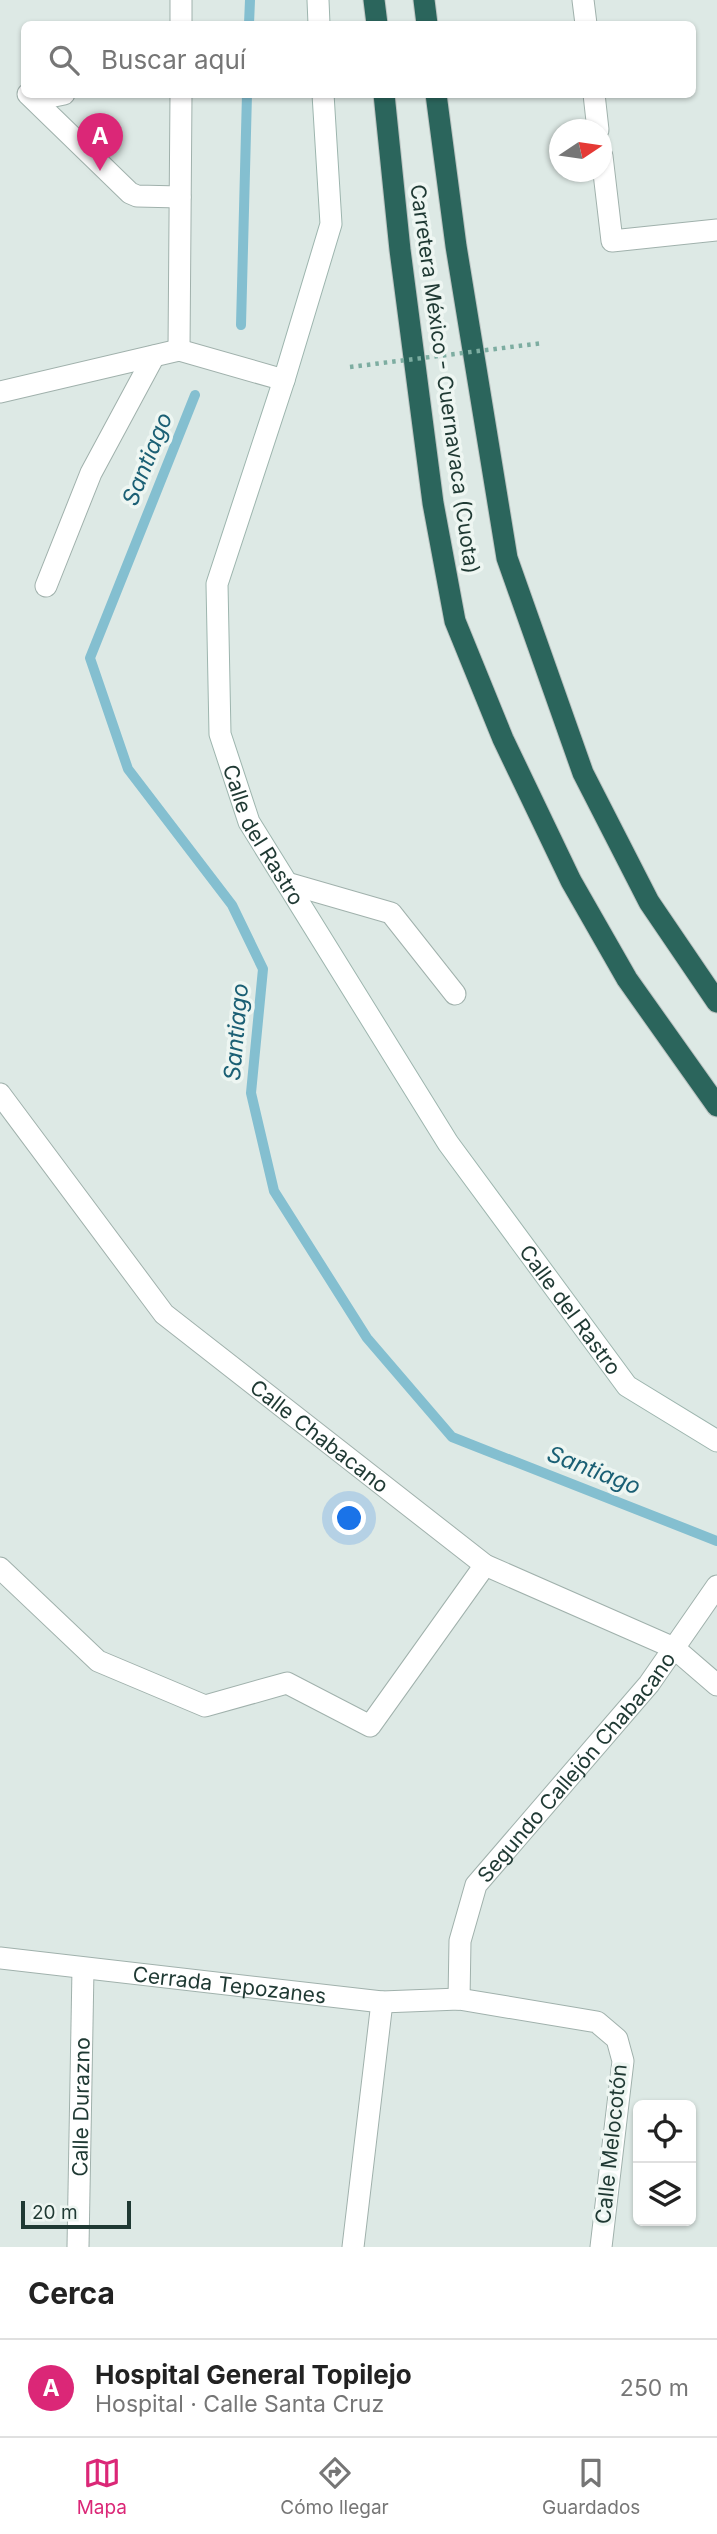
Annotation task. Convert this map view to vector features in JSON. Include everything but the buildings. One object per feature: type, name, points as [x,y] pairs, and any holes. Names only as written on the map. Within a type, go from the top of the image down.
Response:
[{"type":"highway","points":[[374,0],[377,21]]},
{"type":"highway","points":[[424,0],[427,21]]},
{"type":"highway","name":"Carretera México - Cuernavaca (Cuota)","points":[[384,98],[400,250],[433,503],[456,621],[503,739],[571,881],[627,979],[717,1106]]},
{"type":"highway","name":"Carretera México - Cuernavaca (Cuota)","points":[[437,98],[456,246],[507,558],[583,773],[649,902],[717,1002]]},
{"type":"street","points":[[181,0],[181,21]]},
{"type":"street","points":[[318,0],[319,21]]},
{"type":"street","points":[[583,0],[586,21]]},
{"type":"street","points":[[30,98],[130,193],[137,196],[180,197]]},
{"type":"street","points":[[174,98],[180,197],[179,350]]},
{"type":"street","name":"Calle del Rastro","points":[[323,98],[331,224],[284,380],[217,584],[220,734],[249,822],[448,1143],[627,1387],[717,1441]]},
{"type":"street","points":[[594,98],[597,119]]},
{"type":"street","points":[[604,182],[611,242],[717,230]]},
{"type":"street","points":[[0,392],[179,350],[284,380]]},
{"type":"street","points":[[46,586],[91,473],[154,356]]},
{"type":"street","points":[[287,883],[391,913],[455,994]]},
{"type":"street","name":"Calle Chabacano","points":[[0,1094],[164,1314],[485,1565],[674,1648],[717,1685]]},
{"type":"street","points":[[0,1568],[98,1661],[205,1706],[287,1684],[370,1726],[485,1565]]},
{"type":"street","name":"Segundo Callejón Chabacano","points":[[458,1999],[460,1941],[476,1885],[649,1684],[717,1586]]},
{"type":"street","name":"Cerrada Tepozanes","points":[[0,1958],[382,2002],[458,1999]]},
{"type":"street","name":"Calle Durazno","points":[[78,2247],[83,1969]]},
{"type":"street","name":"Calle Melocotón","points":[[458,1999],[597,2022],[617,2039],[623,2061],[601,2247]]},
{"type":"street","points":[[353,2247],[382,2002]]},
{"type":"path","points":[[350,367],[544,343]]},
{"type":"waterway","name":"Santiago","points":[[249,21],[250,0]]},
{"type":"waterway","name":"Santiago","points":[[241,325],[247,98]]},
{"type":"waterway","name":"Santiago","points":[[195,395],[90,658],[128,769],[232,905],[263,969],[251,1093],[274,1191],[367,1338],[452,1437],[717,1541]]},
{"type":"place","name":"Hospital General Topilejo","points":[[100,171]]}]
